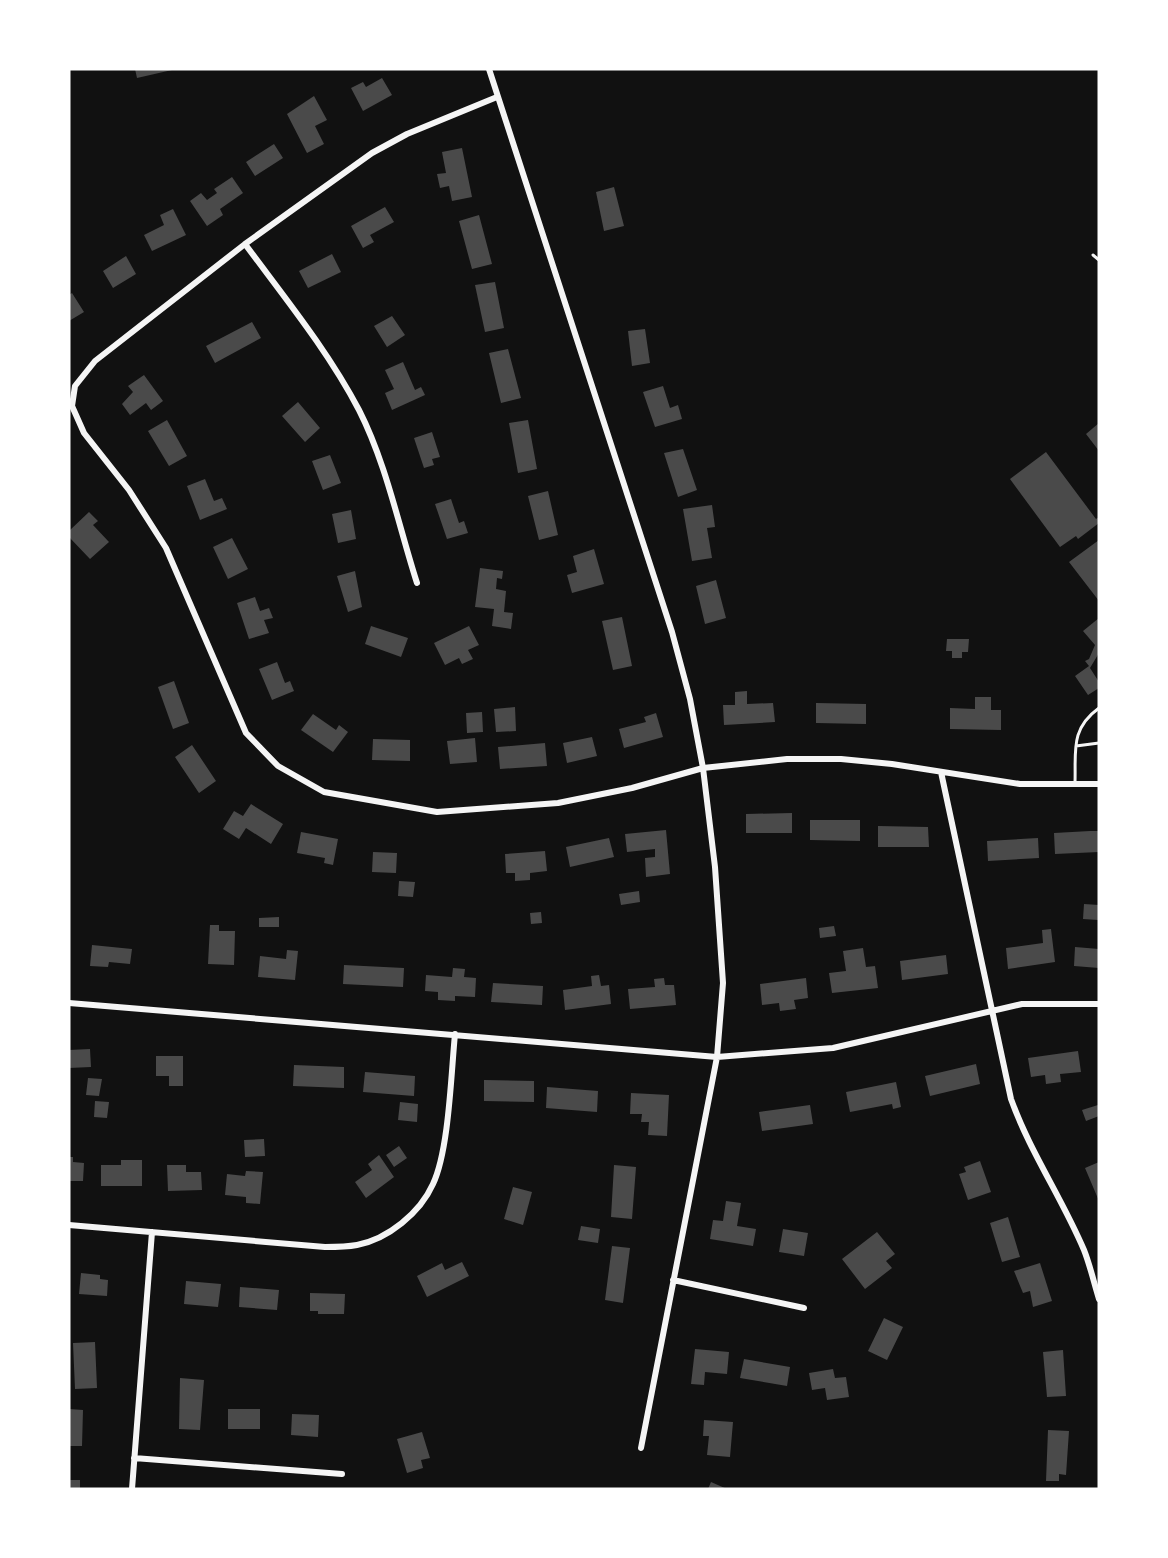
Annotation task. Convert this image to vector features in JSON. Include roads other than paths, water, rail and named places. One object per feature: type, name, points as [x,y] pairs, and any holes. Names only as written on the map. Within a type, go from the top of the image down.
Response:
[{"type":"street","points":[[489,69],[672,632],[703,768],[715,867],[723,983],[717,1057],[640,1448]]},
{"type":"street","points":[[497,97],[407,134],[372,153],[245,244],[95,361],[75,386],[72,406],[84,433],[129,490],[166,548],[246,734],[278,766],[324,792],[437,812],[558,802],[632,788],[703,768],[787,759],[841,759],[1020,784],[1099,784]]},
{"type":"street","points":[[245,244],[334,366],[360,412],[379,462],[417,584]]},
{"type":"street","points":[[942,772],[1011,1099],[1024,1137],[1057,1194],[1085,1252],[1099,1299]]},
{"type":"street","points":[[69,1003],[717,1057],[833,1048],[992,1010],[1031,1004],[1099,1004]]},
{"type":"street","points":[[69,1225],[324,1247],[358,1245],[389,1233],[415,1212],[433,1184],[442,1152],[455,1034]]},
{"type":"street","points":[[132,1489],[152,1232]]},
{"type":"street","points":[[673,1281],[804,1308]]},
{"type":"street","points":[[134,1458],[342,1474]]},
{"type":"lane","points":[[1093,255],[1099,260]]},
{"type":"lane","points":[[1075,785],[1076,736],[1084,718],[1099,708]]},
{"type":"lane","points":[[1076,746],[1099,743]]}]
